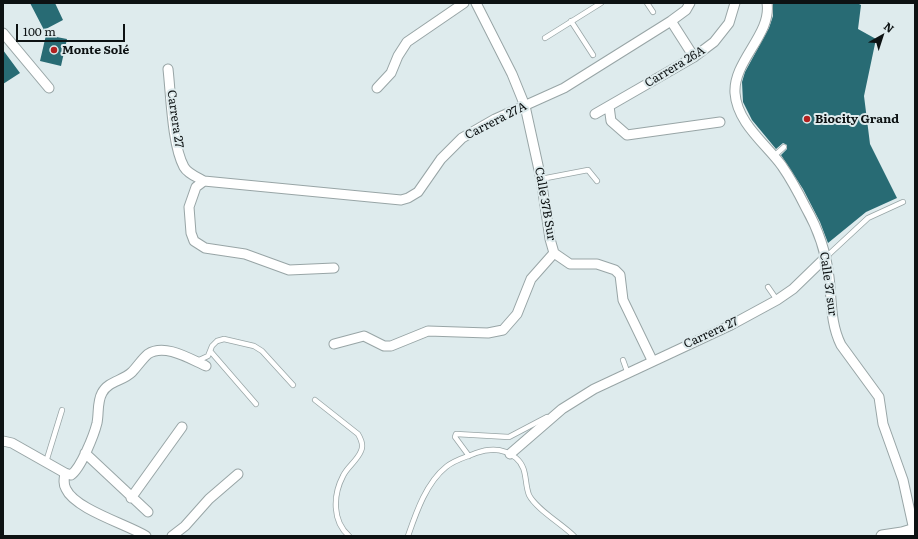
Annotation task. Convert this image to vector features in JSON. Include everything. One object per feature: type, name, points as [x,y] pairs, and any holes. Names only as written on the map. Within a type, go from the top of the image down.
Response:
[{"type":"street","points":[[377,88],[391,73],[406,42],[464,3]]},
{"type":"street","name":"Calle 37B Sur","points":[[476,3],[512,74],[525,106],[541,179],[554,254],[570,264],[597,264],[615,270],[620,275],[623,300],[652,360]]},
{"type":"street","name":"Carrera 27A","points":[[204,181],[401,200],[408,198],[422,187],[441,159],[462,138],[495,120],[564,88],[671,21],[686,10],[690,3]]},
{"type":"street","name":"Carrera 26A","points":[[596,114],[694,56],[714,42],[722,34],[733,15],[736,3]]},
{"type":"street","name":"Calle 37 sur","points":[[767,3],[766,18],[739,71],[735,93],[742,116],[788,175],[818,234],[826,257],[833,322],[836,336],[846,353],[879,397],[883,424],[903,480],[914,529]]},
{"type":"street","points":[[671,21],[694,56]]},
{"type":"street","points":[[3,33],[49,88]]},
{"type":"street","name":"Carrera 27","points":[[168,69],[176,142],[180,156],[185,168],[204,181]]},
{"type":"street","points":[[609,106],[611,121],[628,135],[720,122]]},
{"type":"street","points":[[204,181],[196,187],[189,207],[191,233],[194,241],[206,248],[245,254],[290,270],[334,268]]},
{"type":"street","points":[[334,344],[364,336],[384,346],[391,346],[428,331],[488,334],[503,330],[517,314],[531,279],[554,254]]},
{"type":"street","name":"Carrera 27","points":[[510,454],[562,409],[594,389],[628,374],[652,360],[730,325],[776,300],[793,289],[826,257]]},
{"type":"street","points":[[3,442],[12,443],[65,473],[71,474],[75,472],[85,453],[97,423],[101,394],[106,386],[129,375],[145,357],[156,351],[171,352],[206,366]]},
{"type":"street","points":[[131,498],[182,427]]},
{"type":"street","points":[[85,453],[131,498],[148,512]]},
{"type":"street","points":[[65,473],[65,487],[74,498],[95,512],[125,524],[146,536]]},
{"type":"street","points":[[172,536],[185,526],[209,499],[238,474]]},
{"type":"street","points":[[882,536],[914,529]]},
{"type":"lane","points":[[545,38],[601,3]]},
{"type":"lane","points":[[647,3],[653,12]]},
{"type":"lane","points":[[571,22],[593,55]]},
{"type":"lane","points":[[774,156],[784,147]]},
{"type":"lane","points":[[541,179],[588,170],[597,181]]},
{"type":"lane","name":"Carrera 27","points":[[826,257],[868,218],[903,202]]},
{"type":"lane","points":[[768,287],[776,300]]},
{"type":"lane","points":[[195,361],[204,359],[217,341],[224,339],[254,346],[262,351],[293,385]]},
{"type":"lane","points":[[210,352],[256,404]]},
{"type":"lane","points":[[623,360],[628,374]]},
{"type":"lane","points":[[315,400],[358,434],[362,441],[362,451],[343,475],[336,499],[338,520],[349,536]]},
{"type":"lane","points":[[469,456],[455,437],[456,434],[509,436],[562,409]]},
{"type":"lane","points":[[46,462],[62,410]]},
{"type":"lane","points":[[408,536],[418,510],[435,477],[452,462],[486,449],[494,449],[517,458],[524,470],[529,496],[536,504],[574,536]]},
{"type":"building","name":"Monte Solé","points":[[30,3],[55,3],[63,20],[44,30]]},
{"type":"building","name":"Biocity Grand","points":[[773,3],[857,3],[861,5],[858,29],[876,39],[864,96],[870,144],[897,198],[866,212],[828,243],[820,222],[803,189],[781,155],[787,149],[787,145],[783,143],[776,149],[752,120],[743,102],[742,82],[745,72],[769,28],[773,16]]},
{"type":"building","name":"Monte Solé","points":[[46,35],[67,39],[61,66],[40,61]]},
{"type":"building","points":[[3,50],[20,73],[3,84]]},
{"type":"place","name":"Monte Solé","points":[[54,50]]},
{"type":"place","name":"Biocity Grand","points":[[807,119]]}]
